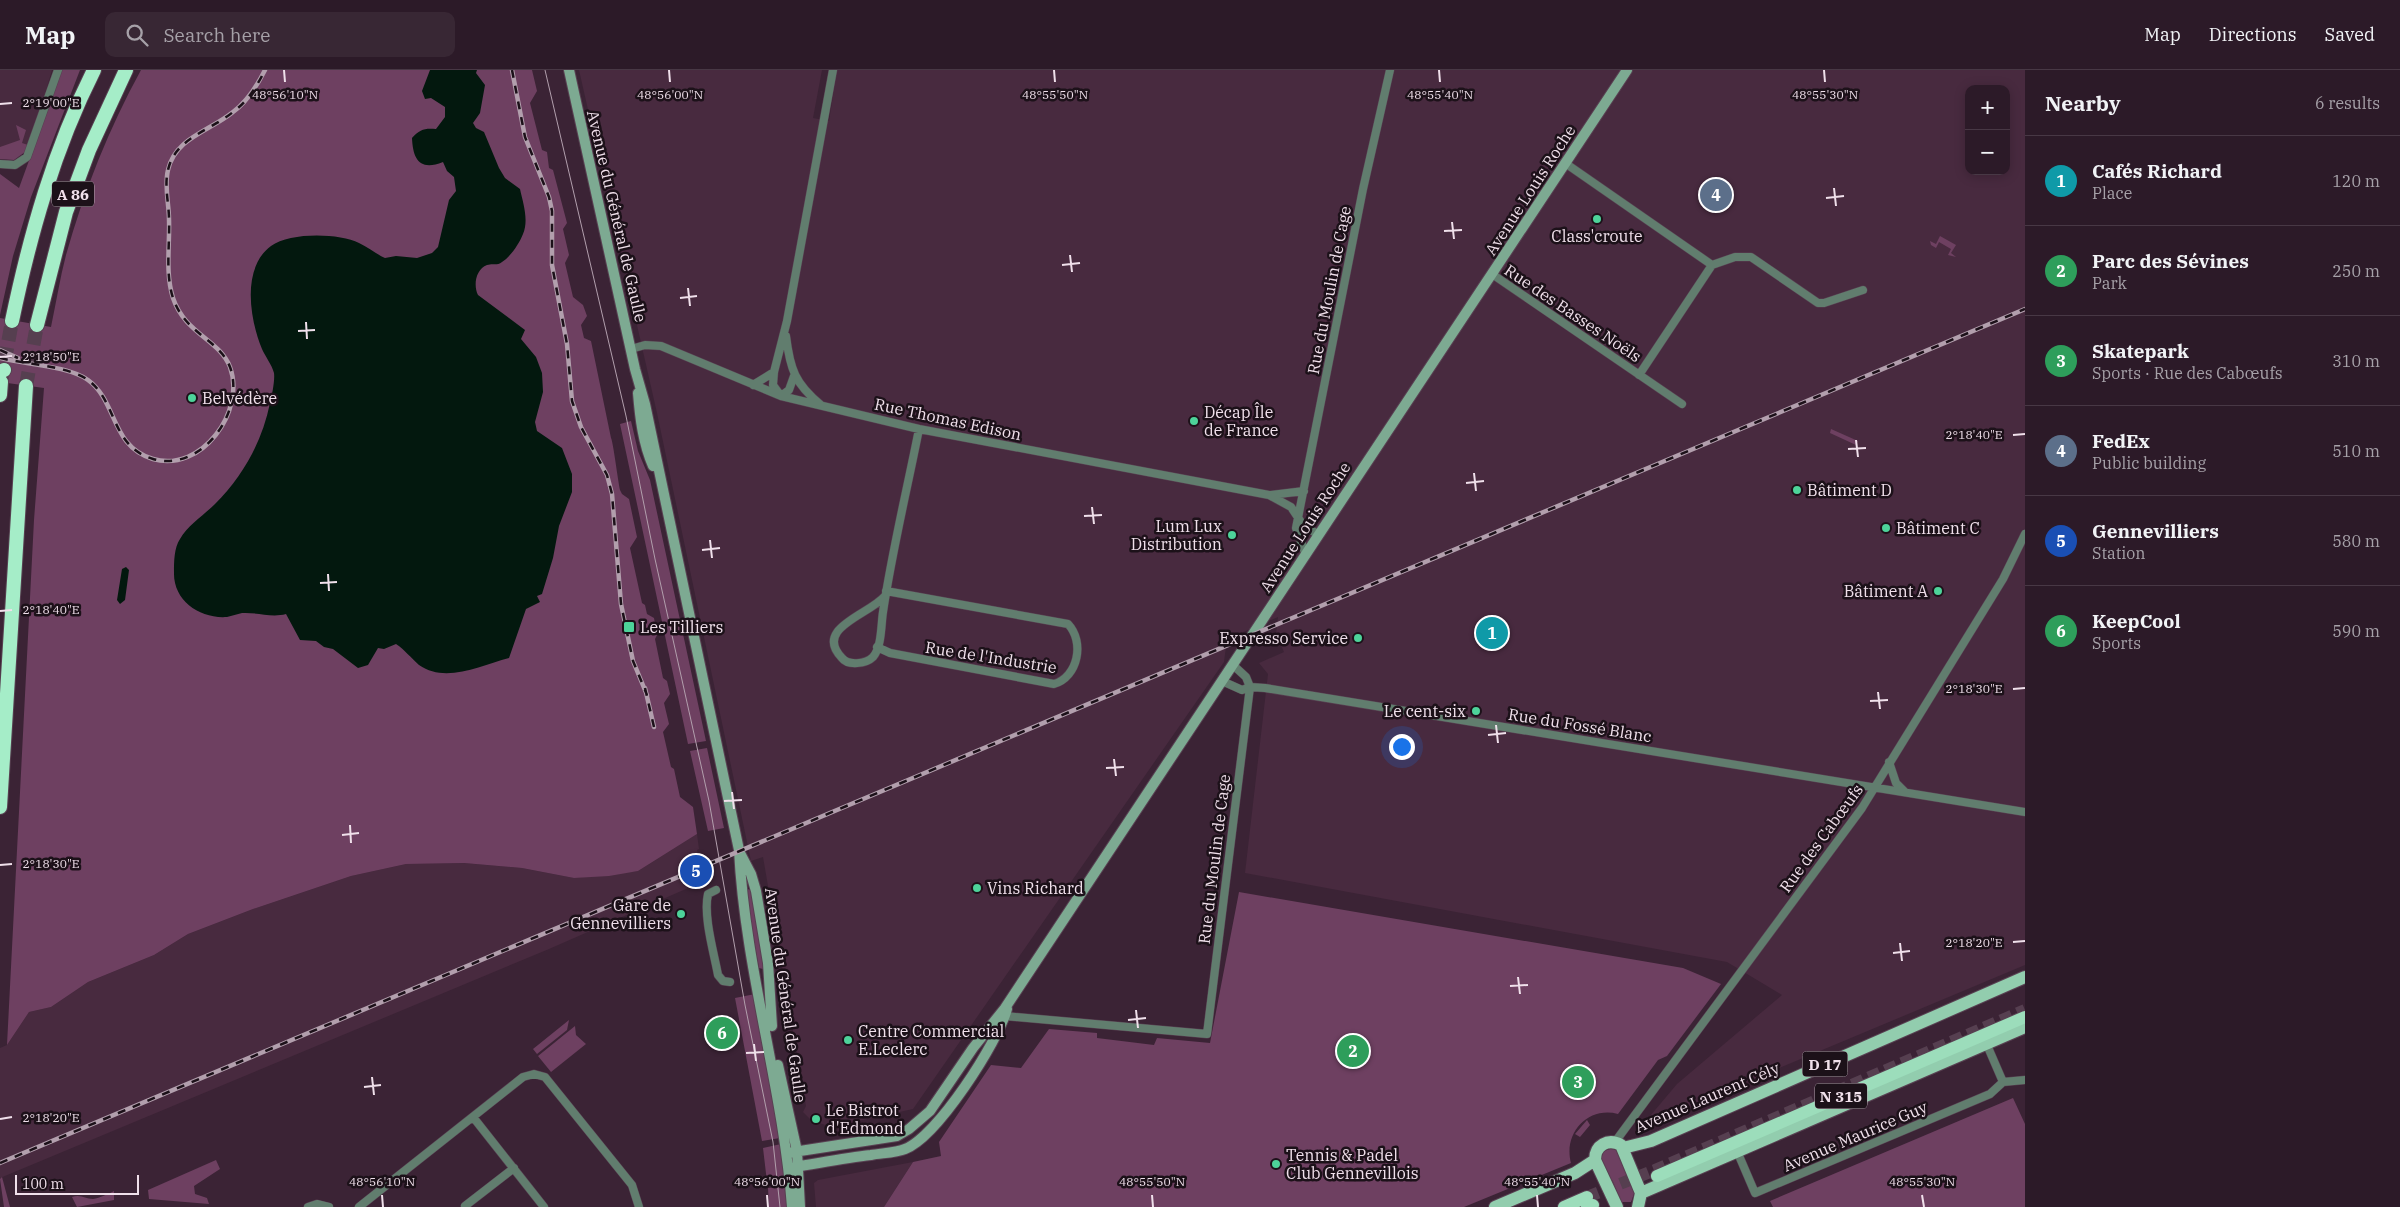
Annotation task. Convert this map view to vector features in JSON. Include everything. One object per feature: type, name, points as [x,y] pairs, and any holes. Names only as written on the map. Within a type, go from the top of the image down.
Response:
[{"type":"highway","name":"A 86","points":[[12,321],[28,244],[81,95],[94,70]]},
{"type":"highway","name":"A 86","points":[[37,325],[66,212],[89,150],[126,70]]},
{"type":"highway","points":[[0,807],[26,386]]},
{"type":"highway","name":"N 315","points":[[1657,1176],[2025,1017]]},
{"type":"highway","points":[[1564,1207],[1589,1203]]},
{"type":"main road","name":"Avenue du Général de Gaulle","points":[[569,70],[631,349],[640,416],[648,453],[659,479],[739,850],[741,883],[757,979],[792,1152]]},
{"type":"main road","name":"Avenue Louis Roche","points":[[792,1152],[897,1136],[909,1129],[930,1111],[972,1048],[1010,1001],[1627,70]]},
{"type":"main road","name":"Avenue du Général de Gaulle","points":[[739,850],[753,880],[770,977],[770,1015],[774,1046],[800,1207]]},
{"type":"main road","points":[[741,883],[753,880]]},
{"type":"main road","points":[[757,979],[770,977]]},
{"type":"main road","name":"Avenue Laurent Cély","points":[[1495,1207],[1575,1173],[1595,1160],[1598,1147],[1606,1143],[1619,1145],[1650,1141],[2025,977]]},
{"type":"main road","name":"Avenue Louis Roche","points":[[794,1167],[905,1149],[923,1136],[937,1124],[980,1062],[1005,1016],[1010,1001]]},
{"type":"main road","points":[[1642,1193],[2025,1027]]},
{"type":"main road","points":[[1619,1145],[1642,1193],[1638,1207]]},
{"type":"main road","points":[[1595,1160],[1614,1206]]},
{"type":"main road","name":"Avenue du Général de Gaulle","points":[[792,1207],[794,1167]]},
{"type":"street","points":[[0,164],[15,165],[27,157],[58,70]]},
{"type":"street","points":[[794,376],[789,390],[781,396],[773,385],[774,372],[785,332],[833,70]]},
{"type":"street","name":"Rue du Moulin de Cage","points":[[1306,555],[1296,533],[1362,190],[1390,70]]},
{"type":"street","points":[[1566,163],[1712,265],[1735,257],[1751,257],[1818,303],[1824,303],[1863,290]]},
{"type":"street","name":"Rue des Basses Noëls","points":[[1639,375],[1712,265]]},
{"type":"street","name":"Rue des Basses Noëls","points":[[1492,274],[1682,404]]},
{"type":"street","points":[[785,332],[789,361],[794,376],[805,392],[822,406]]},
{"type":"street","name":"Rue Thomas Edison","points":[[631,349],[644,345],[661,346],[781,396],[919,428],[1269,495],[1291,494],[1304,491]]},
{"type":"street","points":[[753,385],[774,372]]},
{"type":"street","points":[[886,593],[877,605],[839,627],[833,639],[836,652],[844,661],[864,662],[873,656],[877,647],[919,428]]},
{"type":"street","name":"Rue Thomas Edison","points":[[1269,495],[1288,504],[1299,517]]},
{"type":"street","points":[[1299,517],[1304,525],[1319,535]]},
{"type":"street","name":"Rue des Cabœufs","points":[[1619,1145],[1862,808],[2003,579],[2025,534]]},
{"type":"street","name":"Rue de l'Industrie","points":[[877,647],[890,653],[1054,684],[1063,682],[1069,676],[1075,662],[1077,645],[1073,630],[1068,624],[886,593]]},
{"type":"street","points":[[1233,665],[1246,677],[1250,687]]},
{"type":"street","name":"Rue du Fossé Blanc","points":[[1222,681],[1242,690],[1250,687],[1265,688],[2025,812]]},
{"type":"street","name":"Rue du Moulin de Cage","points":[[1005,1016],[1207,1034],[1250,687]]},
{"type":"street","points":[[1889,762],[1896,783],[1905,792]]},
{"type":"street","points":[[716,890],[708,894],[706,903],[718,975],[723,981],[730,982]]},
{"type":"street","points":[[1987,1045],[2003,1082],[2025,1080]]},
{"type":"street","points":[[359,1207],[523,1077],[534,1074],[545,1077],[632,1185],[638,1207]]},
{"type":"street","name":"Avenue Maurice Guy","points":[[1737,1152],[1755,1193],[1990,1094],[2003,1082]]},
{"type":"street","points":[[472,1117],[544,1207]]},
{"type":"street","points":[[464,1206],[514,1168]]},
{"type":"street","points":[[308,1207],[316,1204],[329,1207]]},
{"type":"shaded area","points":[[0,70],[52,70],[30,145],[0,153]]},
{"type":"shaded area","points":[[62,70],[80,70],[31,197],[13,256],[0,315],[0,174],[19,188]]},
{"type":"shaded area","points":[[141,70],[532,70],[537,91],[530,103],[542,150],[547,152],[549,168],[553,170],[567,223],[563,229],[569,255],[565,263],[573,297],[583,305],[587,316],[581,325],[584,338],[591,341],[613,446],[620,490],[629,499],[637,537],[630,548],[642,603],[645,605],[647,614],[654,618],[657,635],[655,639],[663,678],[667,681],[670,694],[664,703],[669,724],[663,732],[680,797],[693,807],[697,834],[638,871],[609,876],[574,878],[522,868],[464,863],[406,864],[351,876],[253,909],[188,934],[154,955],[88,982],[51,1007],[29,1012],[7,1045],[34,520],[44,388],[0,382],[0,318],[51,327],[66,255],[81,207],[98,160],[118,114]]},
{"type":"shaded area","points":[[430,70],[477,70],[476,73],[485,85],[480,113],[473,123],[476,128],[484,132],[505,178],[520,189],[525,212],[525,229],[509,256],[500,263],[487,265],[480,270],[476,278],[476,291],[478,295],[525,330],[521,339],[536,357],[542,373],[543,392],[535,422],[537,431],[562,448],[572,474],[572,492],[559,526],[553,558],[542,594],[537,596],[540,602],[526,609],[509,658],[452,673],[441,673],[419,665],[396,644],[384,649],[378,648],[368,665],[358,668],[333,649],[324,647],[316,641],[300,640],[286,614],[242,613],[227,617],[207,615],[183,600],[178,592],[174,572],[175,551],[180,539],[196,520],[215,504],[243,470],[256,445],[266,417],[273,388],[274,373],[262,349],[254,324],[251,295],[255,267],[262,256],[271,246],[279,241],[302,236],[339,237],[362,245],[385,258],[396,256],[417,258],[432,253],[438,247],[449,200],[456,191],[454,177],[447,171],[443,162],[429,165],[419,162],[414,152],[412,138],[423,130],[436,129],[445,117],[445,107],[431,98],[425,99],[422,91]]},
{"type":"shaded area","points":[[579,70],[822,70],[813,118],[829,121],[837,70],[2025,70],[2025,965],[1653,1121],[1645,1122],[1677,1084],[1782,995],[1727,962],[1245,873],[1268,674],[1259,663],[1284,652],[1276,634],[1278,617],[1227,639],[1224,662],[913,1109],[831,1127],[811,1120],[803,1112],[806,1106],[763,857],[751,861],[657,413]]},
{"type":"shaded area","points":[[16,125],[26,130],[22,143],[28,145],[25,152],[14,160],[0,159],[0,147],[20,140]]},
{"type":"shaded area","points":[[1940,236],[1956,245],[1951,253],[1956,257],[1948,255],[1951,249],[1939,242],[1936,248],[1931,245],[1930,241],[1936,244]]},
{"type":"shaded area","points":[[631,421],[638,451],[650,480],[706,741],[688,744],[620,424]]},
{"type":"shaded area","points":[[1831,429],[1858,441],[1856,445],[1830,433]]},
{"type":"shaded area","points":[[126,567],[129,570],[125,600],[120,604],[117,600],[122,569]]},
{"type":"shaded area","points":[[707,748],[724,828],[708,831],[690,751]]},
{"type":"shaded area","points":[[697,834],[699,849],[697,850],[704,881],[549,949],[0,1178],[0,1048],[7,1045],[29,1012],[51,1007],[88,982],[154,955],[188,934],[253,909],[351,876],[406,864],[464,863],[522,868],[574,878],[638,871]]},
{"type":"shaded area","points":[[747,889],[751,890],[763,969],[759,968],[745,891]]},
{"type":"shaded area","points":[[1239,892],[1683,968],[1721,984],[1667,1056],[1658,1060],[1618,1114],[1597,1114],[1580,1124],[1574,1132],[1571,1142],[1569,1152],[1571,1163],[1464,1207],[884,1207],[913,1162],[941,1156],[939,1142],[991,1065],[1021,1068],[1049,1029],[1097,1033],[1097,1038],[1154,1045],[1157,1038],[1210,1043]]},
{"type":"shaded area","points":[[755,994],[780,1138],[762,1141],[735,998]]},
{"type":"shaded area","points":[[569,1020],[567,1030],[537,1054],[533,1049]]},
{"type":"shaded area","points":[[575,1026],[576,1035],[586,1044],[551,1072],[538,1056]]},
{"type":"shaded area","points":[[2013,1098],[2025,1124],[2025,1207],[1773,1207],[1770,1201]]},
{"type":"shaded area","points":[[1587,1120],[1590,1125],[1580,1137],[1575,1134]]},
{"type":"shaded area","points":[[781,1144],[786,1180],[767,1182],[763,1148]]},
{"type":"shaded area","points":[[1613,1148],[1617,1151],[1635,1191],[1631,1202],[1621,1202],[1618,1199],[1601,1158],[1604,1151]]},
{"type":"shaded area","points":[[216,1160],[220,1169],[194,1186],[195,1194],[207,1198],[209,1204],[149,1199],[148,1190]]},
{"type":"shaded area","points":[[913,1162],[884,1207],[816,1207],[814,1183],[818,1180]]},
{"type":"shaded area","points":[[2,1177],[10,1207],[4,1207],[0,1179]]},
{"type":"shaded area","points":[[787,1187],[789,1207],[769,1207],[768,1188]]},
{"type":"shaded area","points":[[114,1191],[114,1200],[77,1207],[72,1197],[78,1196],[93,1199]]},
{"type":"tunnel","points":[[1,382],[12,321]]},
{"type":"tunnel","points":[[26,386],[37,325]]},
{"type":"tunnel","points":[[1587,1197],[1655,1170],[2025,1010]]},
{"type":"tram line","points":[[545,70],[626,416],[655,559],[709,801],[745,1005],[773,1142],[780,1207]]},
{"type":"railway","points":[[0,358],[58,368],[80,375],[88,380],[98,389],[121,434],[129,444],[139,453],[153,459],[171,461],[188,457],[203,448],[216,435],[226,419],[232,402],[233,384],[230,367],[218,349],[185,320],[173,298],[168,269],[169,219],[167,176],[172,159],[178,150],[195,136],[224,119],[238,108],[252,93],[265,70]]},
{"type":"railway","points":[[512,70],[525,137],[549,197],[552,211],[552,265],[567,344],[572,401],[581,427],[607,475],[612,494],[621,604],[633,661],[647,695]]},
{"type":"railway","points":[[0,1163],[2025,309]]},
{"type":"railway","points":[[0,350],[18,358]]},
{"type":"railway","points":[[645,688],[654,727]]},
{"type":"place","name":"FedEx","points":[[1716,195]]},
{"type":"place","name":"Class'croute","points":[[1597,219]]},
{"type":"place","name":"Belvédère","points":[[192,398]]},
{"type":"place","name":"Décap Île de France","points":[[1194,421]]},
{"type":"place","name":"Bâtiment D","points":[[1797,490]]},
{"type":"place","name":"Bâtiment C","points":[[1886,528]]},
{"type":"place","name":"Lum Lux Distribution","points":[[1232,535]]},
{"type":"place","name":"Bâtiment A","points":[[1938,591]]},
{"type":"place","name":"Les Tilliers","points":[[629,627]]},
{"type":"place","name":"Cafés Richard","points":[[1492,633]]},
{"type":"place","name":"Expresso Service","points":[[1358,638]]},
{"type":"place","name":"Le cent-six","points":[[1476,711]]},
{"type":"place","name":"Gennevilliers","points":[[696,871]]},
{"type":"place","name":"Vins Richard","points":[[977,888]]},
{"type":"place","name":"Gare de Gennevilliers","points":[[681,914]]},
{"type":"place","name":"KeepCool","points":[[722,1033]]},
{"type":"place","name":"Centre Commercial E.Leclerc","points":[[848,1040]]},
{"type":"place","name":"Parc des Sévines","points":[[1353,1051]]},
{"type":"place","name":"Skatepark","points":[[1578,1082]]},
{"type":"place","name":"Le Bistrot d'Edmond","points":[[816,1119]]},
{"type":"place","name":"Tennis & Padel Club Gennevillois","points":[[1276,1164]]}]
